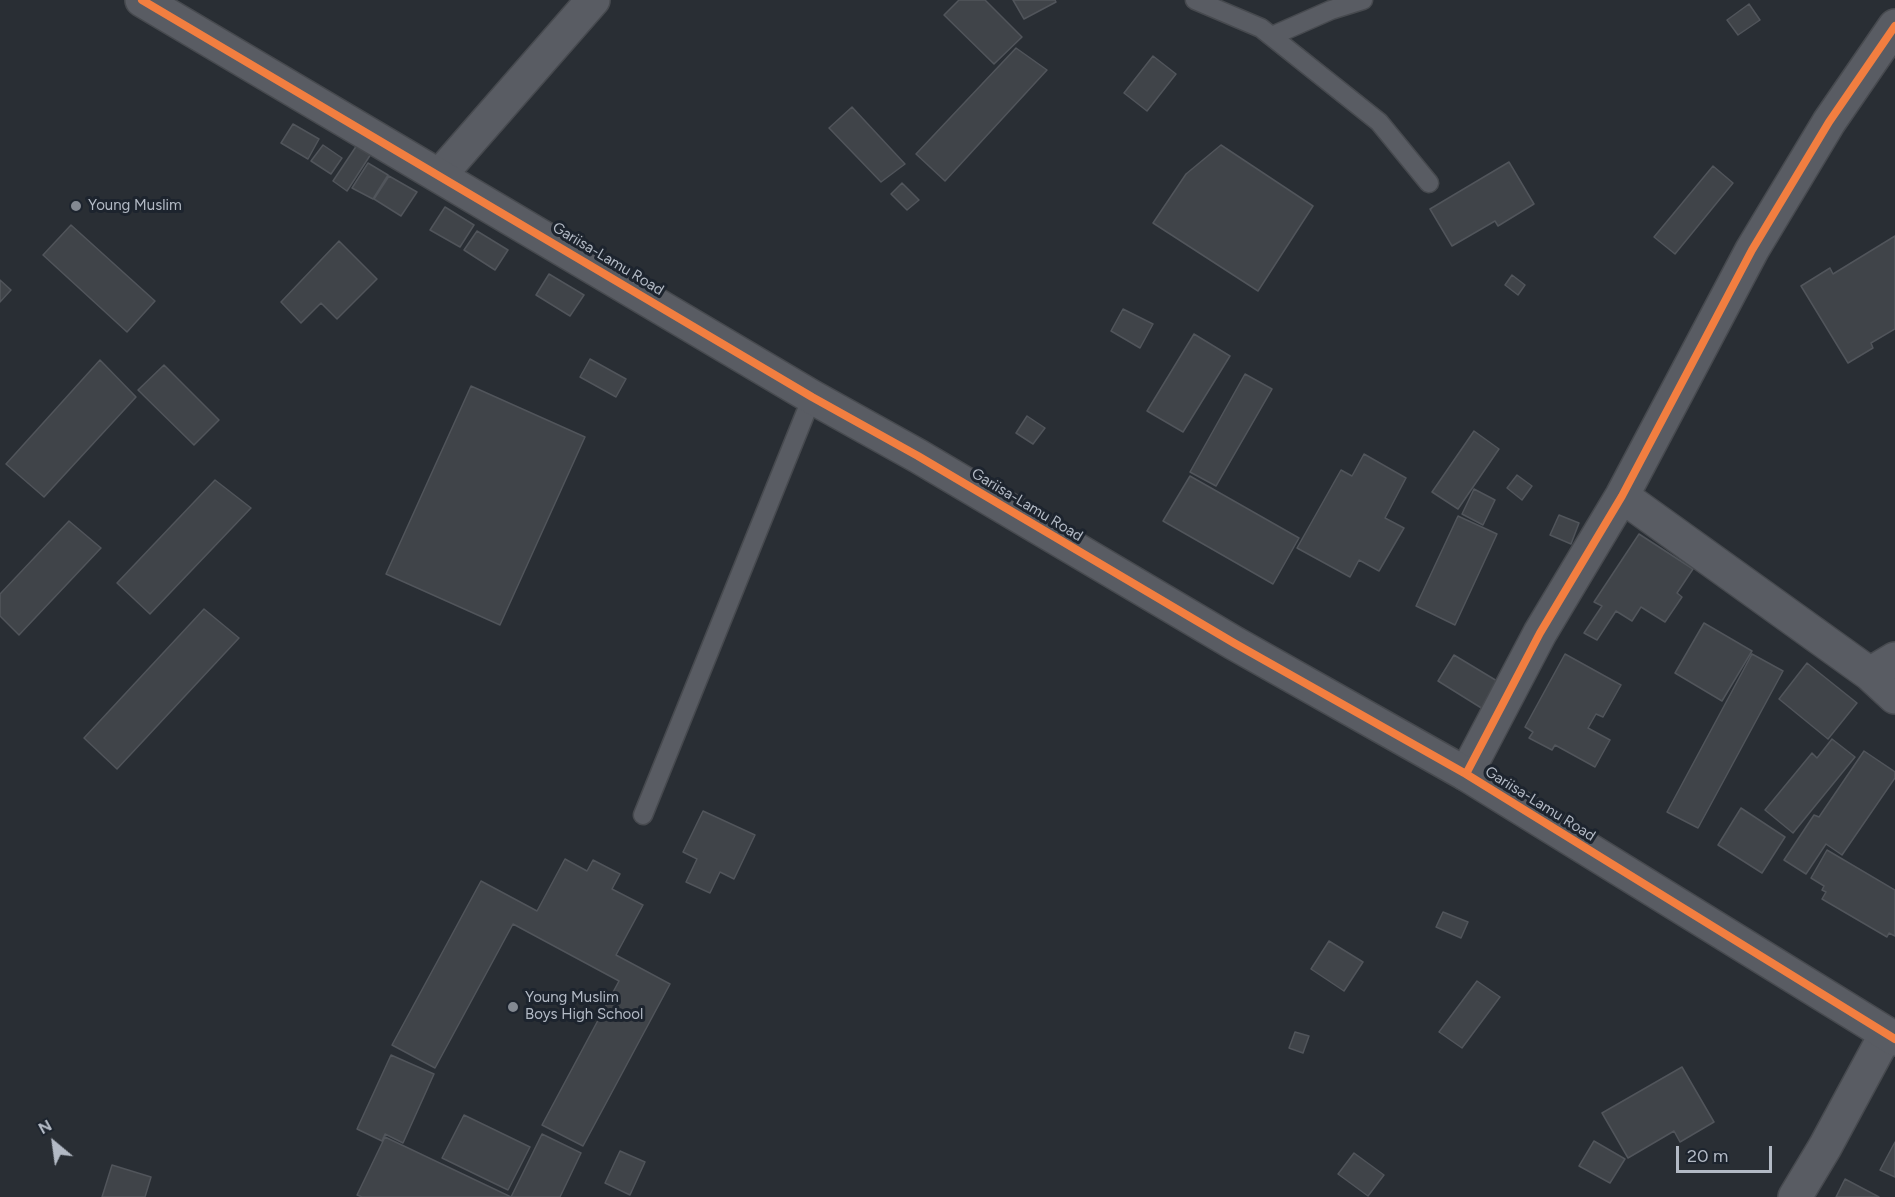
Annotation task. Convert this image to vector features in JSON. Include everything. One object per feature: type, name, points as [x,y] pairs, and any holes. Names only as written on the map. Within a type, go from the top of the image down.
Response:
[{"type":"street","name":"Gariisa-Lamu Road","points":[[142,0],[441,175],[812,397],[918,456],[1234,643],[1466,774],[1891,1036]]},
{"type":"street","points":[[441,175],[593,0]]},
{"type":"street","points":[[1466,774],[1540,633],[1622,496],[1752,250],[1829,122],[1895,26]]},
{"type":"street","points":[[1622,496],[1843,656],[1883,666],[1895,698]]},
{"type":"street","points":[[1794,1197],[1891,1036]]},
{"type":"lane","points":[[1196,0],[1261,28],[1272,36],[1379,122],[1429,183]]},
{"type":"lane","points":[[1272,36],[1330,10],[1363,0]]},
{"type":"lane","points":[[644,815],[812,397]]},
{"type":"building","points":[[959,0],[985,0],[1022,37],[994,64],[944,15]]},
{"type":"building","points":[[1013,0],[1055,0],[1056,2],[1024,19]]},
{"type":"building","points":[[1749,4],[1760,20],[1738,35],[1727,20]]},
{"type":"building","points":[[1016,48],[1047,70],[945,181],[916,154]]},
{"type":"building","points":[[1153,56],[1176,74],[1147,111],[1124,93]]},
{"type":"building","points":[[852,107],[905,164],[881,182],[829,128]]},
{"type":"building","points":[[293,124],[319,139],[308,159],[281,143]]},
{"type":"building","points":[[323,145],[342,158],[331,174],[311,161]]},
{"type":"building","points":[[357,145],[371,154],[347,191],[333,181]]},
{"type":"building","points":[[1221,145],[1313,206],[1258,291],[1153,223],[1186,174]]},
{"type":"building","points":[[1509,162],[1534,204],[1498,226],[1495,221],[1452,246],[1430,209]]},
{"type":"building","points":[[368,163],[388,175],[373,199],[352,188]]},
{"type":"building","points":[[1713,166],[1733,183],[1675,254],[1654,237]]},
{"type":"building","points":[[389,176],[417,192],[401,216],[374,199]]},
{"type":"building","points":[[902,183],[919,200],[907,210],[891,194]]},
{"type":"building","points":[[445,207],[474,225],[460,247],[430,230]]},
{"type":"building","points":[[71,225],[155,301],[127,332],[43,255]]},
{"type":"building","points":[[477,231],[508,250],[495,270],[464,250]]},
{"type":"building","points":[[1895,236],[1895,329],[1871,343],[1873,348],[1848,363],[1801,286],[1830,268],[1833,274]]},
{"type":"building","points":[[339,241],[377,279],[337,319],[321,303],[301,323],[281,302]]},
{"type":"building","points":[[549,274],[584,295],[570,316],[536,295]]},
{"type":"building","points":[[1512,275],[1525,285],[1518,295],[1505,285]]},
{"type":"building","points":[[0,280],[11,290],[0,302]]},
{"type":"building","points":[[1123,309],[1153,324],[1140,348],[1111,331]]},
{"type":"building","points":[[1194,334],[1230,356],[1183,432],[1147,411]]},
{"type":"building","points":[[590,359],[626,379],[616,397],[580,377]]},
{"type":"building","points":[[100,360],[136,397],[44,497],[6,464]]},
{"type":"building","points":[[164,365],[219,420],[194,445],[138,390]]},
{"type":"building","points":[[1245,374],[1272,389],[1216,486],[1190,472]]},
{"type":"building","points":[[471,386],[585,437],[500,625],[386,574]]},
{"type":"building","points":[[1027,416],[1045,428],[1033,444],[1016,433]]},
{"type":"building","points":[[1474,431],[1499,449],[1458,509],[1432,492]]},
{"type":"building","points":[[1364,454],[1406,478],[1385,518],[1404,528],[1379,571],[1359,560],[1350,577],[1297,548],[1341,470],[1352,476]]},
{"type":"building","points":[[1517,475],[1532,486],[1522,500],[1507,488]]},
{"type":"building","points":[[1190,476],[1299,538],[1273,584],[1163,521]]},
{"type":"building","points":[[215,480],[251,508],[150,614],[117,583]]},
{"type":"building","points":[[1474,489],[1495,500],[1483,525],[1462,514]]},
{"type":"building","points":[[1559,515],[1579,523],[1571,544],[1550,535]]},
{"type":"building","points":[[1458,516],[1497,534],[1455,625],[1416,606]]},
{"type":"building","points":[[69,521],[101,548],[19,635],[0,616],[0,594]]},
{"type":"building","points":[[1639,534],[1693,569],[1677,593],[1682,597],[1665,622],[1641,607],[1632,621],[1616,611],[1597,640],[1584,633],[1602,606],[1594,602]]},
{"type":"building","points":[[204,609],[239,638],[117,769],[84,738]]},
{"type":"building","points":[[1704,623],[1752,651],[1722,701],[1675,673]]},
{"type":"building","points":[[1565,654],[1621,685],[1603,717],[1596,714],[1588,728],[1610,740],[1595,767],[1555,745],[1552,750],[1529,738],[1533,732],[1525,727]]},
{"type":"building","points":[[1752,654],[1783,671],[1698,828],[1667,812]]},
{"type":"building","points":[[1454,655],[1507,687],[1491,714],[1438,681]]},
{"type":"building","points":[[1807,663],[1857,703],[1828,739],[1779,699]]},
{"type":"building","points":[[1832,739],[1855,757],[1793,833],[1765,810],[1812,753],[1817,758]]},
{"type":"building","points":[[1864,751],[1895,772],[1895,778],[1842,855],[1826,844],[1806,874],[1784,860],[1814,815],[1819,817]]},
{"type":"building","points":[[1741,808],[1785,837],[1762,873],[1718,845]]},
{"type":"building","points":[[703,811],[755,835],[734,879],[720,872],[710,893],[686,882],[697,859],[683,852]]},
{"type":"building","points":[[1827,850],[1895,890],[1895,936],[1889,933],[1887,937],[1822,899],[1826,892],[1822,890],[1824,886],[1811,878]]},
{"type":"building","points":[[565,859],[587,871],[593,860],[620,874],[612,889],[643,905],[616,955],[670,984],[583,1146],[542,1125],[619,981],[513,924],[435,1068],[392,1045],[481,881],[537,911]]},
{"type":"building","points":[[1443,912],[1468,922],[1461,938],[1436,927]]},
{"type":"building","points":[[1329,941],[1363,962],[1344,991],[1311,969]]},
{"type":"building","points":[[1477,981],[1500,997],[1462,1048],[1439,1032]]},
{"type":"building","points":[[1295,1032],[1309,1036],[1303,1053],[1289,1048]]},
{"type":"building","points":[[391,1055],[434,1074],[403,1143],[385,1134],[382,1141],[357,1129]]},
{"type":"building","points":[[1682,1067],[1714,1122],[1680,1142],[1674,1131],[1628,1158],[1602,1113]]},
{"type":"building","points":[[464,1115],[530,1147],[508,1190],[442,1158]]},
{"type":"building","points":[[542,1134],[581,1153],[560,1197],[511,1197]]},
{"type":"building","points":[[385,1137],[511,1197],[362,1197],[357,1195]]},
{"type":"building","points":[[1594,1141],[1625,1159],[1610,1183],[1579,1166]]},
{"type":"building","points":[[1895,1142],[1895,1177],[1880,1170]]},
{"type":"building","points":[[620,1151],[645,1162],[630,1195],[605,1183]]},
{"type":"building","points":[[1354,1153],[1384,1175],[1368,1196],[1338,1174]]},
{"type":"building","points":[[112,1165],[151,1177],[145,1197],[102,1197]]},
{"type":"building","points":[[1845,1179],[1879,1197],[1836,1197]]},
{"type":"cycle path","points":[[142,0],[812,397],[918,456],[1234,643],[1466,774],[1895,1039]]},
{"type":"cycle path","points":[[1466,774],[1540,633],[1622,496],[1752,250],[1829,122],[1895,26]]},
{"type":"place","name":"Young Muslim","points":[[76,206]]},
{"type":"place","name":"Young Muslim Boys High School","points":[[513,1007]]}]
